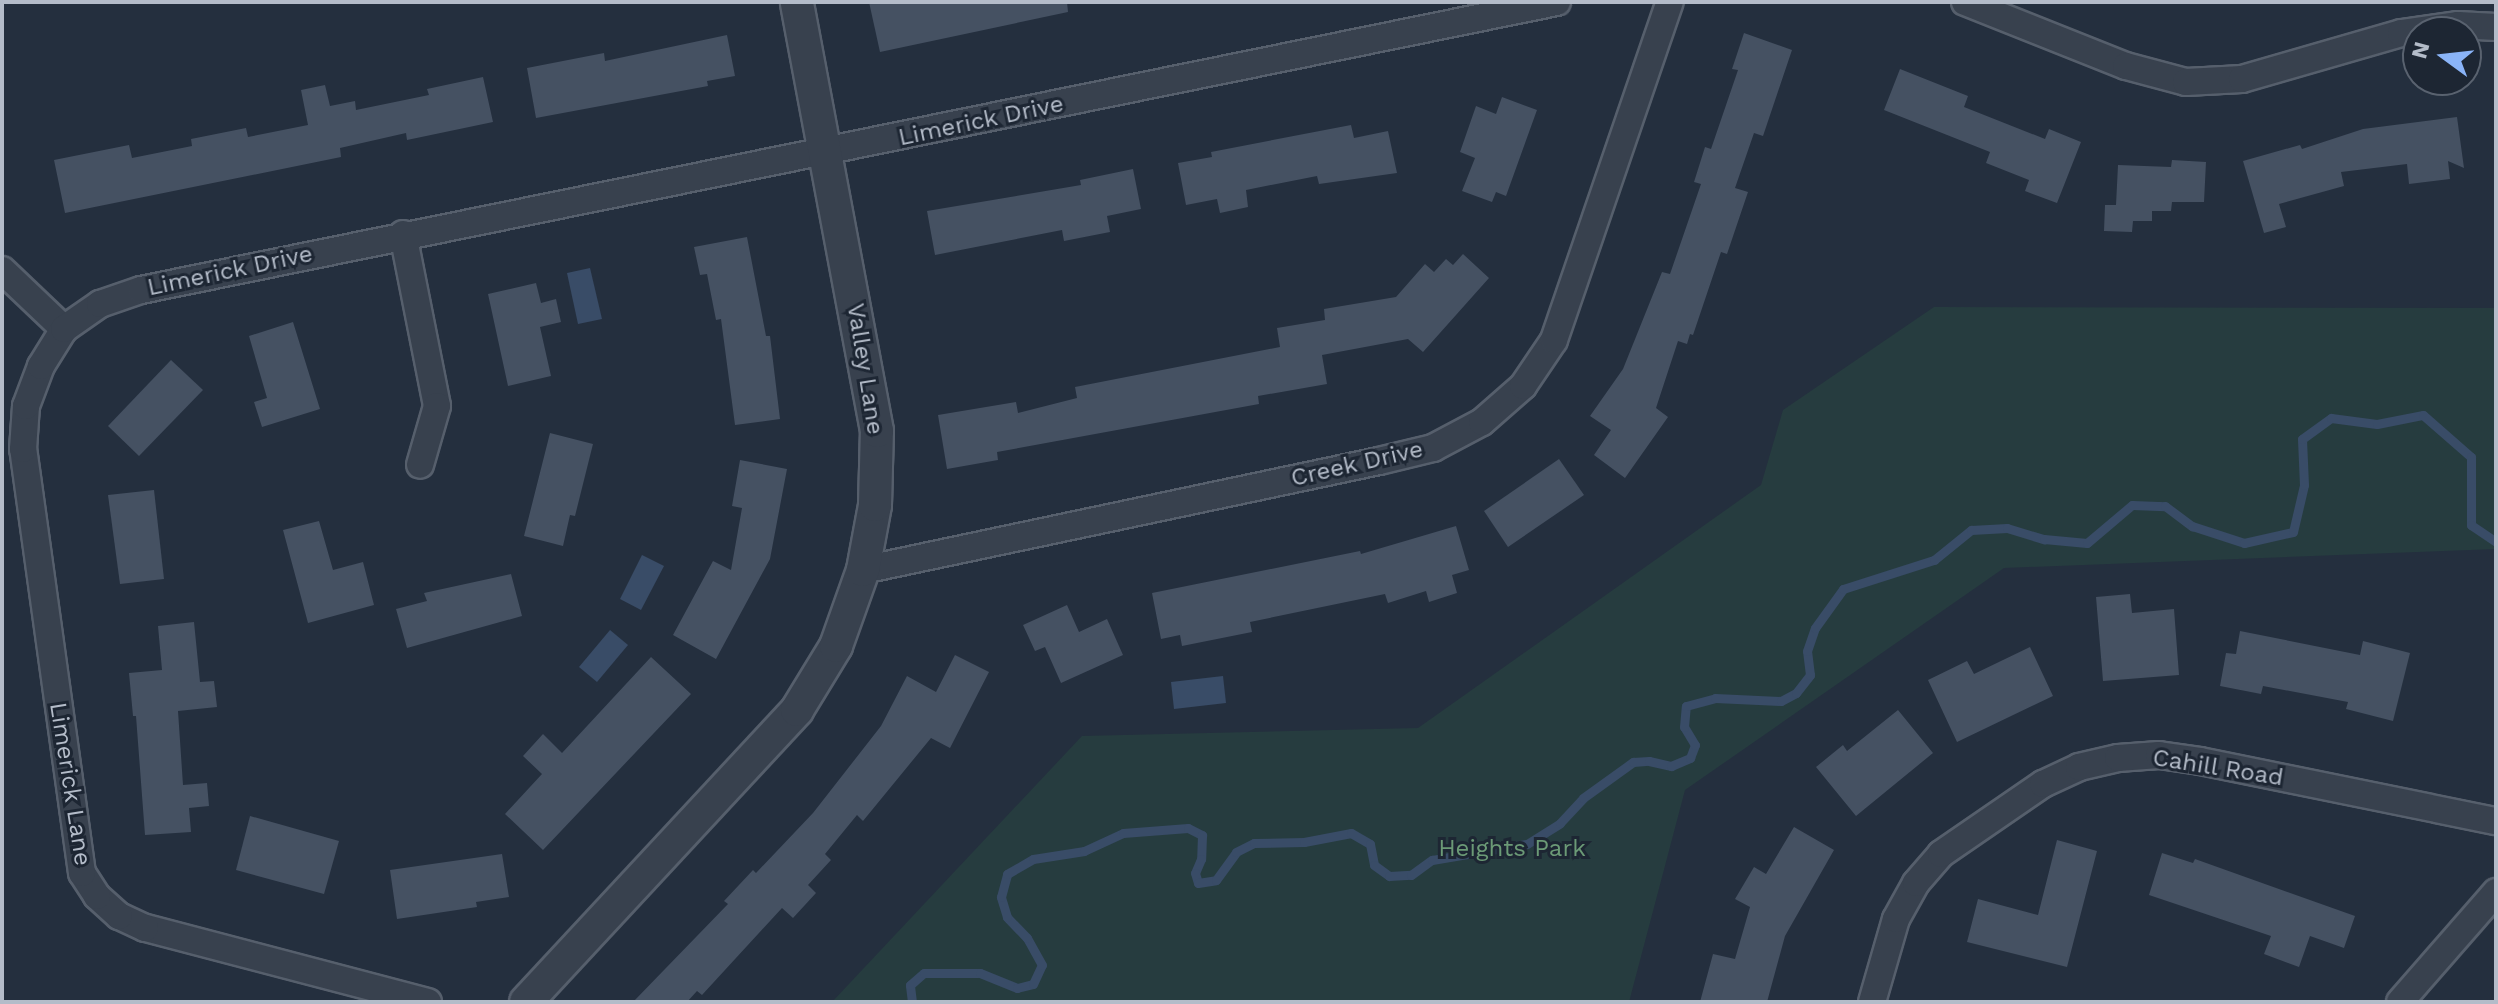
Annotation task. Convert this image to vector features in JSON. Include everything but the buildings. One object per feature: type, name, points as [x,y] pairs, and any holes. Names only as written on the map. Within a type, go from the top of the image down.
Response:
[{"type":"street","name":"Valley Lane","points":[[526,1002],[797,710],[836,646],[863,570],[875,505],[877,431],[797,2]]},
{"type":"street","name":"Limerick Drive","points":[[64,329],[100,304],[141,290],[403,234],[825,153],[1557,2]]},
{"type":"street","name":"Creek Drive","points":[[863,570],[1392,458],[1433,448],[1482,422],[1523,386],[1554,340],[1670,2]]},
{"type":"street","points":[[1965,2],[2126,66],[2186,82],[2242,79],[2401,33],[2458,25],[2496,27]]},
{"type":"street","points":[[403,234],[437,406],[420,465]]},
{"type":"street","points":[[2,270],[64,329]]},
{"type":"street","name":"Limerick Lane","points":[[64,329],[41,366],[26,406],[23,449],[82,873],[97,896],[119,916],[145,928],[428,1002]]},
{"type":"street","name":"Cahill Road","points":[[1872,1002],[1896,919],[1916,883],[1941,854],[2043,784],[2079,767],[2118,758],[2173,757],[2496,821]]},
{"type":"street","points":[[2400,1002],[2496,892]]},
{"type":"green space","name":"Heights Park","points":[[1934,307],[2496,308],[2496,549],[2004,568],[1685,790],[1629,1002],[832,1002],[1082,736],[1418,728],[1761,485],[1783,410]]},
{"type":"water","points":[[590,268],[602,319],[578,324],[567,273]]},
{"type":"water","points":[[642,555],[664,566],[641,610],[620,599]]},
{"type":"water","points":[[610,630],[628,645],[597,682],[579,667]]},
{"type":"water","points":[[1223,676],[1226,703],[1174,709],[1171,682]]},
{"type":"waterway","points":[[912,1002],[910,985],[924,973],[980,973],[1017,988],[1033,984],[1042,965],[1027,938],[1007,917],[1001,897],[1007,874],[1033,859],[1084,851],[1123,833],[1188,828],[1202,835],[1201,859],[1195,873],[1198,883],[1216,880],[1236,852],[1254,843],[1304,842],[1351,833],[1370,844],[1374,865],[1389,876],[1411,875],[1432,860],[1527,844],[1560,823],[1583,798],[1633,762],[1649,761],[1671,766],[1690,758],[1695,745],[1684,727],[1686,706],[1715,698],[1781,701],[1796,693],[1810,675],[1807,651],[1815,628],[1843,589],[1934,560],[1971,530],[2007,528],[2044,539],[2087,543],[2132,505],[2165,506],[2192,526],[2244,543],[2293,532],[2304,485],[2302,439],[2331,418],[2377,424],[2423,415],[2471,457],[2471,525],[2496,542]]}]
